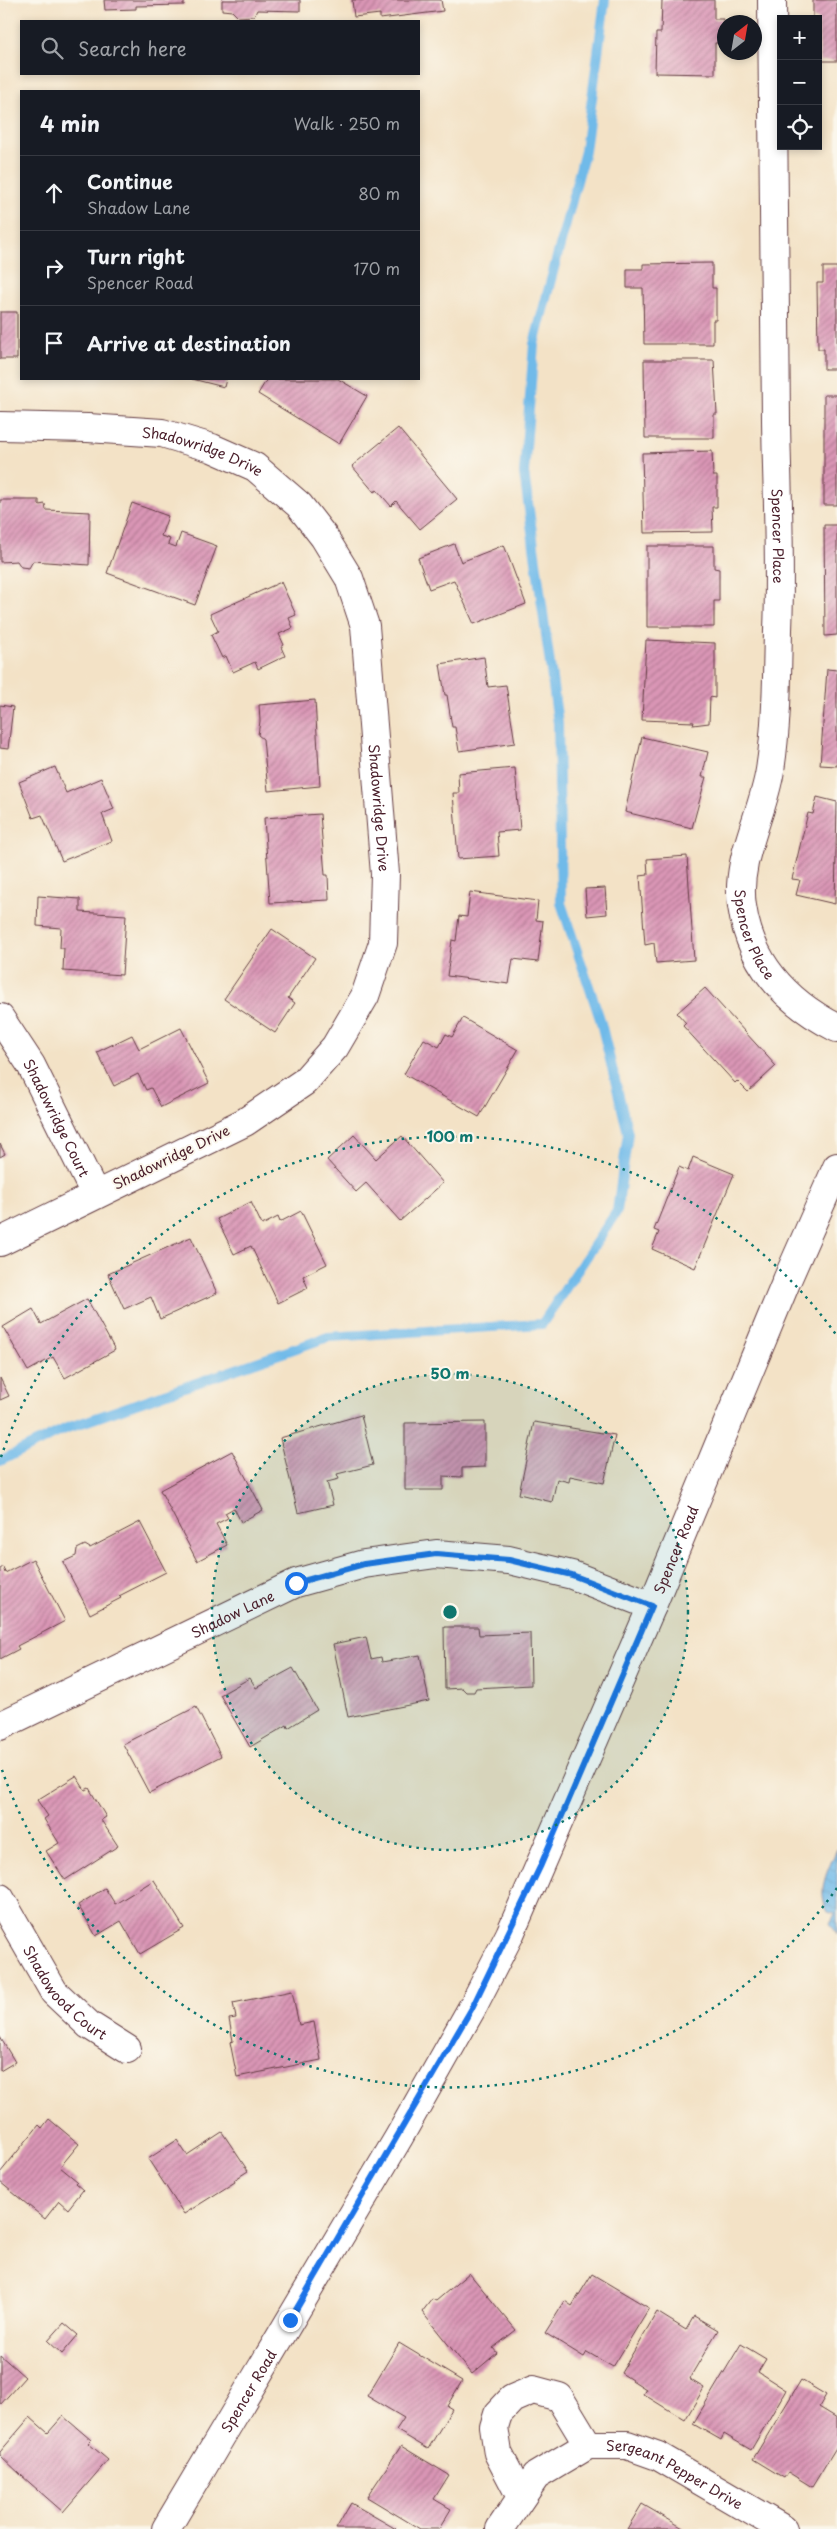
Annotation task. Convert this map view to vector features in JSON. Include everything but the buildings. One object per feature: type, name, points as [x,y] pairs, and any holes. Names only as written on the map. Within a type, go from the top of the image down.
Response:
[{"type":"street","name":"Spencer Place","points":[[772,0],[778,628],[770,769],[761,811],[742,870],[741,904],[748,937],[757,958],[774,981],[792,998],[837,1028]]},
{"type":"street","name":"Shadowridge Drive","points":[[0,426],[88,428],[162,433],[212,448],[255,467],[299,505],[324,537],[349,578],[365,626],[385,874],[383,944],[365,996],[336,1047],[304,1082],[244,1122],[0,1242]]},
{"type":"street","name":"Shadowridge Court","points":[[0,1018],[31,1065],[96,1194]]},
{"type":"street","name":"Spencer Road","points":[[166,2529],[472,2008],[534,1882],[652,1606],[787,1280],[837,1167]]},
{"type":"street","name":"Shadow Lane","points":[[0,1726],[296,1583],[364,1564],[436,1554],[509,1560],[572,1575],[652,1606]]},
{"type":"street","name":"Shadowood Court","points":[[0,1898],[54,1992],[89,2025],[126,2049]]},
{"type":"street","name":"Sergeant Pepper Drive","points":[[521,2497],[498,2453],[494,2427],[498,2414],[512,2399],[533,2390],[559,2397],[588,2445]]},
{"type":"street","name":"Sergeant Pepper Drive","points":[[500,2529],[536,2476],[588,2445],[627,2445],[658,2456],[783,2529]]},
{"type":"water","points":[[837,1849],[837,1934],[830,1923],[835,1914],[828,1912],[823,1896],[823,1888]]},
{"type":"waterway","points":[[0,1461],[67,1428],[328,1337],[542,1324],[617,1211],[628,1133],[600,1019],[561,903],[558,723],[524,473],[534,344],[585,151],[605,0]]},
{"type":"route","points":[[290,2320],[399,2137],[472,2008],[510,1934],[652,1606],[572,1575],[509,1560],[436,1554],[364,1564],[296,1583]]}]
